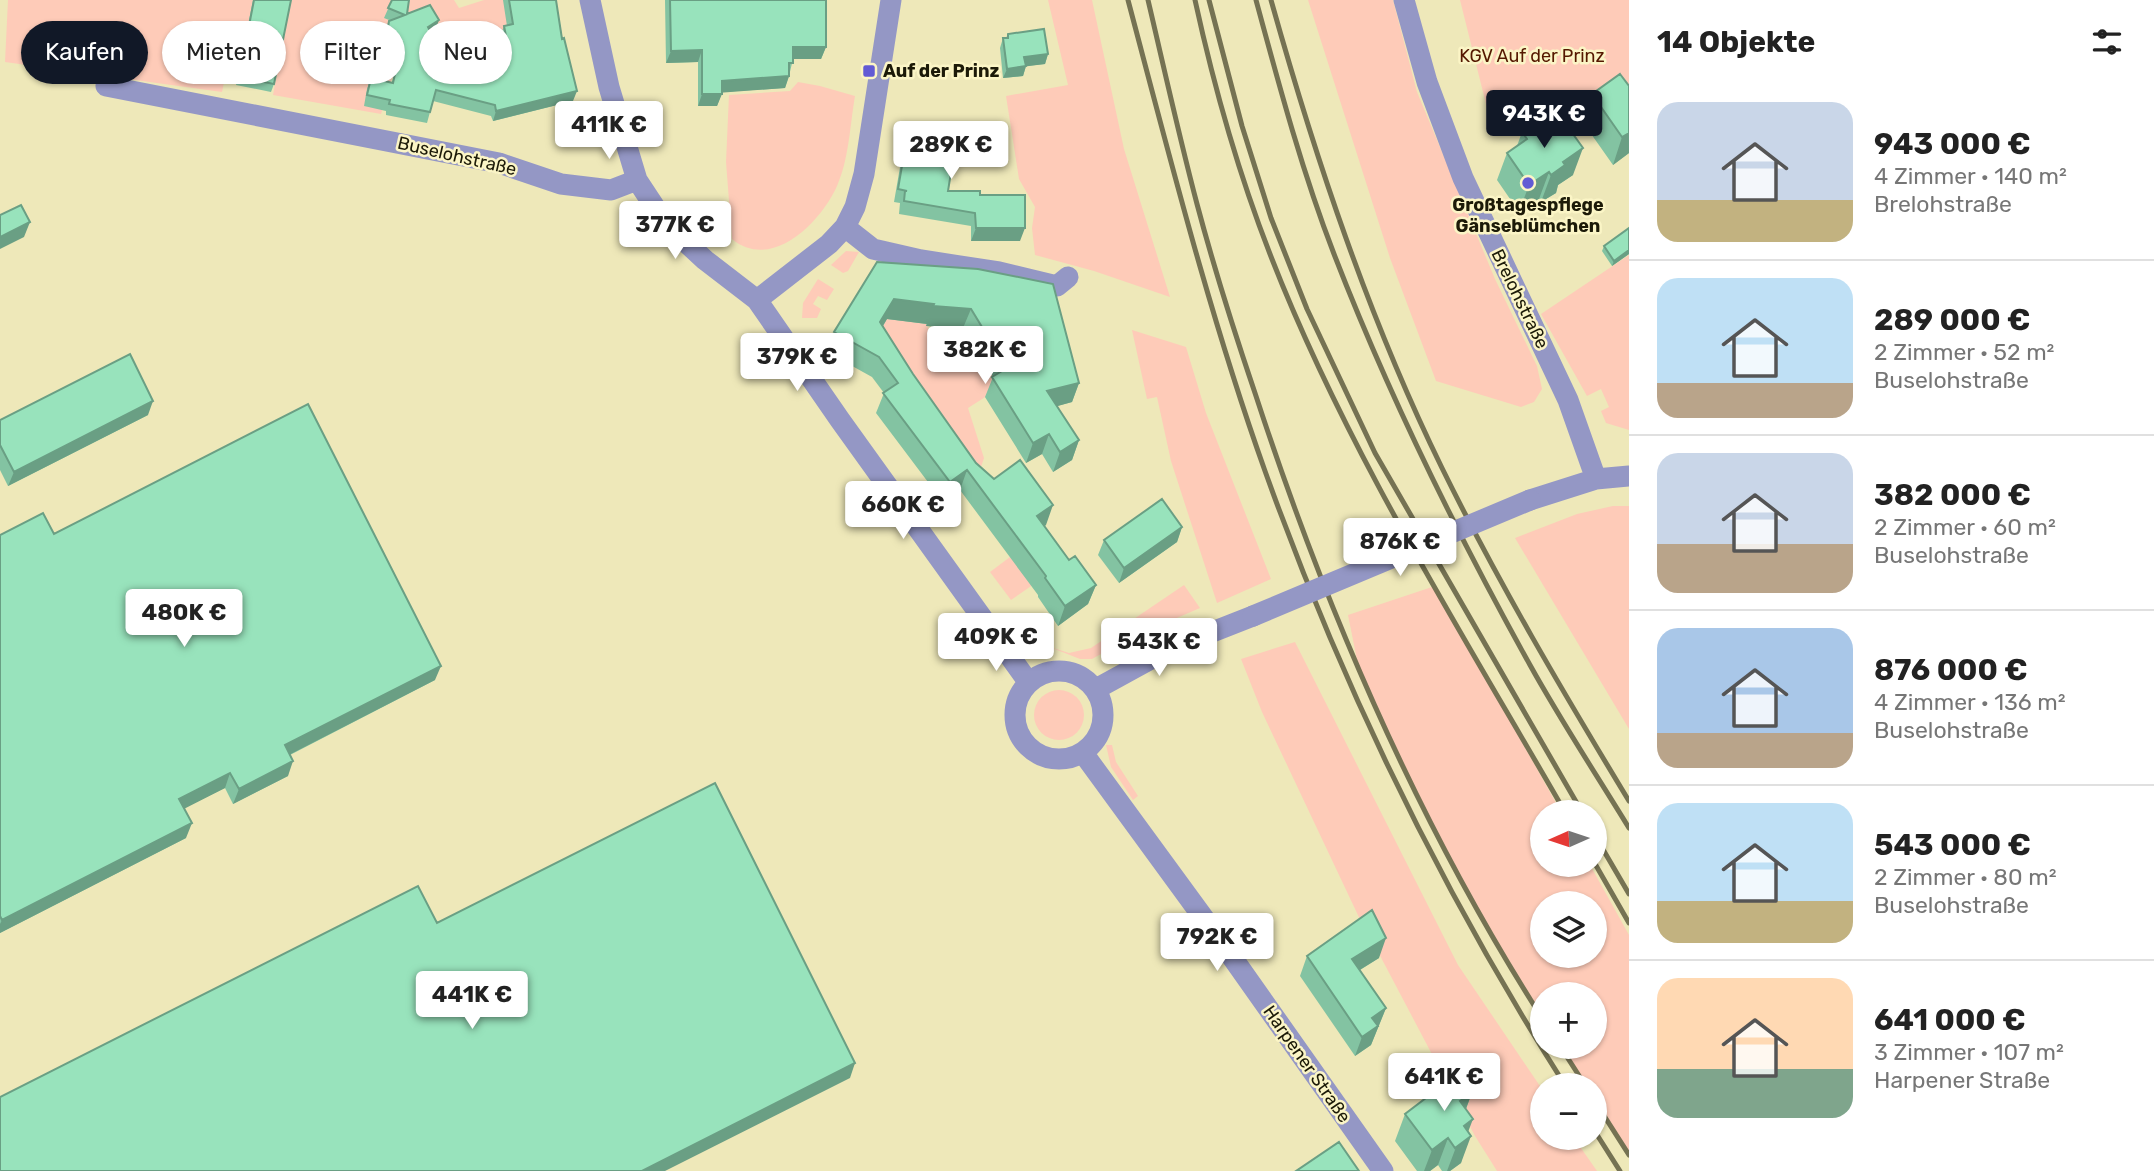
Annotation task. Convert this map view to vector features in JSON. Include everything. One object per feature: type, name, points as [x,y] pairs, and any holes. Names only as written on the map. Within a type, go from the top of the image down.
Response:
[{"type":"street","points":[[590,0],[610,87],[637,180],[666,224],[705,260],[757,300],[840,421],[1029,682]]},
{"type":"street","points":[[757,300],[829,244],[845,227],[855,207],[864,174],[891,0]]},
{"type":"street","name":"Brelohstraße","points":[[1405,0],[1427,82],[1463,178],[1568,400],[1595,479]]},
{"type":"street","name":"Buselohstraße","points":[[106,86],[499,163],[561,184],[611,190],[637,180]]},
{"type":"street","points":[[845,227],[873,250],[999,272],[1058,286],[1068,277]]},
{"type":"street","points":[[1096,689],[1169,649],[1253,617],[1530,500],[1595,479],[1629,476]]},
{"type":"street","points":[[1063,671],[1077,674],[1096,689],[1104,716],[1093,744],[1083,752],[1068,758],[1054,759],[1040,755],[1028,746],[1020,735],[1016,708],[1020,695],[1029,682],[1039,676],[1063,671]]},
{"type":"street","name":"Harpener Straße","points":[[1083,752],[1383,1171]]},
{"type":"green space","points":[[8,0],[454,0],[459,8],[484,0],[513,0],[521,45],[512,47],[512,21],[419,21],[419,84],[405,81],[405,21],[300,21],[300,84],[390,84],[381,114],[273,95],[275,84],[286,84],[286,21],[162,21],[162,84],[148,82],[148,21],[21,21],[21,64],[5,62]]},
{"type":"green space","points":[[1048,0],[1092,0],[1124,149],[1170,297],[1094,271],[1035,255],[1032,228],[1035,207],[1019,179],[1006,96],[1068,85]]},
{"type":"green space","points":[[1308,0],[1393,0],[1417,92],[1495,279],[1537,366],[1542,389],[1534,402],[1521,407],[1436,381],[1390,258]]},
{"type":"green space","name":"KGV Auf der Prinz","points":[[1460,0],[1629,0],[1629,111],[1615,88],[1575,116],[1566,103],[1493,132]]},
{"type":"green space","points":[[798,82],[855,96],[841,176],[830,200],[794,238],[763,250],[747,248],[732,239],[726,162],[729,95],[790,91]]},
{"type":"green space","points":[[164,84],[224,84],[222,92]]},
{"type":"green space","points":[[846,251],[859,252],[848,271],[843,273],[831,265]]},
{"type":"green space","points":[[1629,255],[1629,430],[1606,423],[1601,411],[1609,407],[1601,389],[1587,396],[1541,314]]},
{"type":"green space","points":[[818,279],[834,289],[827,300],[818,296],[813,304],[821,309],[817,318],[802,318],[803,303]]},
{"type":"green space","points":[[889,315],[927,324],[933,351],[974,345],[1001,387],[968,408],[984,458],[978,476],[906,394],[857,368]]},
{"type":"green space","points":[[1132,330],[1186,347],[1206,413],[1271,579],[1217,603],[1171,461],[1157,397],[1147,399]]},
{"type":"green space","points":[[1613,506],[1629,506],[1629,729],[1515,538],[1577,514]]},
{"type":"green space","points":[[1010,557],[1037,582],[1011,600],[990,572]]},
{"type":"green space","points":[[1184,585],[1200,608],[1128,639],[1092,659],[1080,659],[1047,646],[1069,653],[1091,648]]},
{"type":"green space","points":[[1435,586],[1554,800],[1530,800],[1530,877],[1597,877],[1604,891],[1530,891],[1530,968],[1607,968],[1607,896],[1629,935],[1629,1155],[1607,1120],[1607,1073],[1577,1073],[1568,1059],[1607,1059],[1607,982],[1530,982],[1530,998],[1434,830],[1360,675],[1348,615]]},
{"type":"green space","points":[[1295,642],[1458,965],[1531,1073],[1530,1150],[1582,1150],[1597,1171],[1497,1171],[1475,1136],[1365,930],[1262,712],[1241,659]]},
{"type":"green space","points":[[1059,690],[1077,697],[1084,715],[1077,733],[1059,740],[1041,733],[1034,715],[1041,697]]},
{"type":"green space","points":[[1106,745],[1112,745],[1116,762],[1138,796],[1133,800],[1111,767]]},
{"type":"building","points":[[254,0],[291,0],[286,25],[286,21],[250,21]]},
{"type":"building","points":[[392,0],[409,0],[407,14],[430,5],[439,20],[419,21],[419,84],[512,84],[513,24],[509,0],[556,0],[562,39],[564,38],[577,91],[496,111],[495,105],[436,90],[430,112],[389,104],[390,100],[367,95],[370,84],[405,84],[405,21],[389,21],[405,15],[388,8]]},
{"type":"building","points":[[670,0],[826,0],[826,47],[793,47],[793,63],[789,63],[789,76],[722,81],[722,94],[702,94],[702,50],[671,51]]},
{"type":"building","points":[[1044,29],[1048,54],[1024,57],[1026,66],[1007,69],[1003,38],[1008,38],[1008,34]]},
{"type":"building","points":[[1620,74],[1629,86],[1629,133],[1622,137],[1592,94]]},
{"type":"building","points":[[1560,116],[1583,148],[1563,162],[1565,165],[1551,175],[1549,172],[1529,185],[1507,153],[1527,139],[1522,132],[1542,119],[1547,126]]},
{"type":"building","points":[[920,122],[958,129],[948,191],[980,191],[980,195],[1025,195],[1025,228],[976,228],[975,213],[904,201],[907,191],[898,189],[908,131]]},
{"type":"building","points":[[21,205],[30,222],[0,237],[0,215]]},
{"type":"building","points":[[1629,228],[1629,250],[1614,261],[1604,246]]},
{"type":"building","points":[[877,262],[978,269],[1053,284],[1079,383],[1047,391],[1079,440],[1060,452],[1049,434],[1033,443],[992,377],[1007,368],[971,309],[894,299],[880,322],[976,463],[994,479],[1020,460],[1053,505],[1037,516],[1069,560],[1075,556],[1096,585],[1065,606],[1046,576],[967,470],[950,482],[883,393],[898,383],[879,357],[834,332]]},
{"type":"building","points":[[130,354],[153,401],[14,472],[0,445],[0,420]]},
{"type":"building","points":[[308,404],[441,666],[285,745],[293,761],[239,789],[230,773],[179,799],[192,823],[2,920],[0,535],[43,513],[54,534]]},
{"type":"building","points":[[1162,499],[1182,527],[1124,568],[1104,540]]},
{"type":"building","points":[[715,783],[855,1063],[642,1171],[0,1171],[0,1097],[418,886],[437,923]]},
{"type":"building","points":[[1372,910],[1386,938],[1352,959],[1386,1008],[1372,1018],[1378,1026],[1362,1037],[1307,956]]},
{"type":"building","points":[[1464,1069],[1474,1087],[1467,1091],[1470,1094],[1460,1101],[1473,1119],[1464,1126],[1471,1136],[1455,1148],[1448,1138],[1432,1150],[1405,1114]]},
{"type":"building","points":[[1339,1142],[1359,1171],[1296,1171]]},
{"type":"railway","points":[[1128,0],[1226,355],[1295,552],[1362,710],[1436,863],[1558,1073]]},
{"type":"railway","points":[[1148,0],[1190,178],[1217,276],[1312,555],[1344,635],[1415,792],[1455,869],[1530,998]]},
{"type":"railway","points":[[1195,0],[1237,161],[1258,223],[1300,327],[1369,469],[1407,539],[1558,800]]},
{"type":"railway","points":[[1209,0],[1242,126],[1271,218],[1307,309],[1375,453],[1575,800]]},
{"type":"railway","points":[[1256,0],[1322,223],[1377,359],[1476,565],[1566,727],[1629,828]]},
{"type":"railway","points":[[1271,0],[1306,120],[1346,238],[1416,412],[1463,511],[1508,595],[1629,801]]},
{"type":"railway","points":[[1607,856],[1629,894]]},
{"type":"railway","points":[[1603,877],[1629,923]]},
{"type":"railway","points":[[1568,1059],[1577,1073]]},
{"type":"railway","points":[[1607,1120],[1629,1155]]},
{"type":"railway","points":[[1607,1150],[1620,1171]]},
{"type":"place","name":"Auf der Prinz","points":[[869,71]]},
{"type":"place","name":"Großtagespflege Gänseblümchen","points":[[1528,183]]}]
